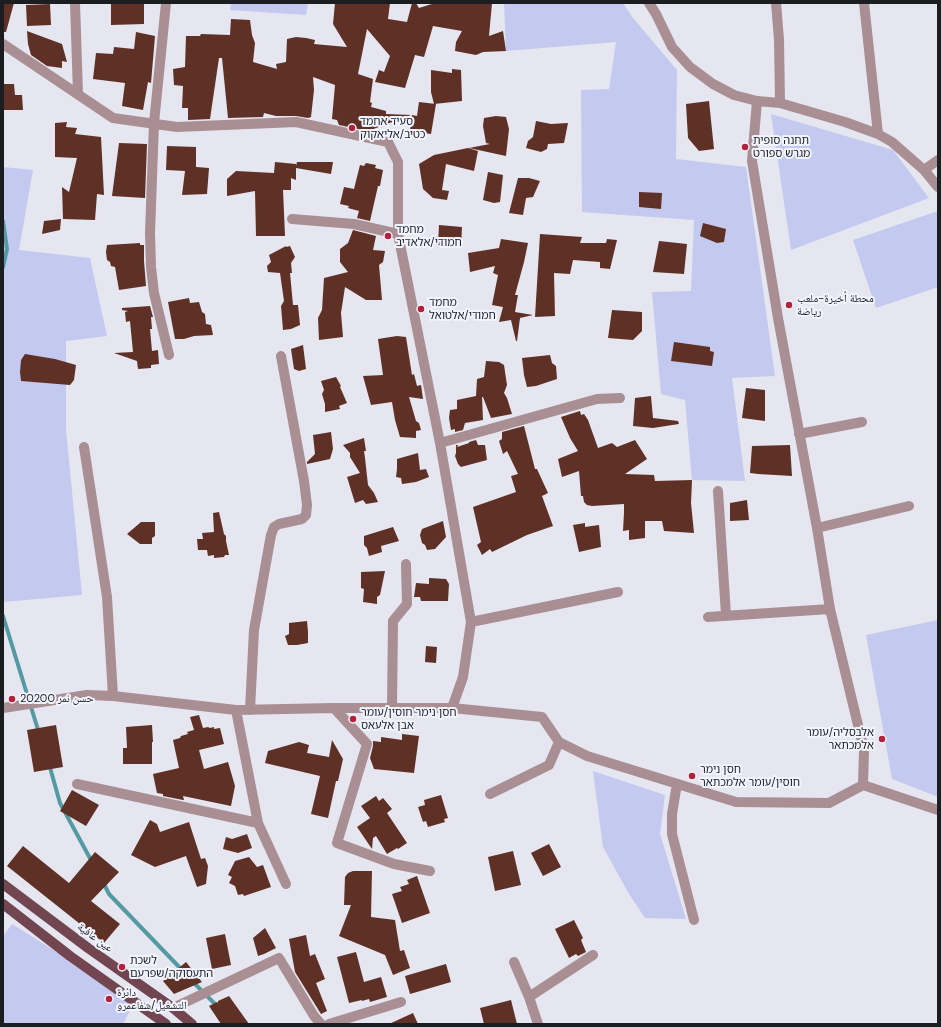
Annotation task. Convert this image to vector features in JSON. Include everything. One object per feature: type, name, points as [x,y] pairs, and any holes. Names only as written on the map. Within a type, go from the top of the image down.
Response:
[{"type":"main road","name":"عين عافية","points":[[3,884],[88,948],[173,1008],[192,1024]]},
{"type":"main road","points":[[3,904],[70,956],[166,1024]]},
{"type":"street","points":[[75,3],[78,94]]},
{"type":"street","points":[[166,3],[154,124],[150,233],[151,267],[154,294],[169,355]]},
{"type":"street","points":[[649,3],[672,47],[690,67],[712,84],[734,95],[758,101],[780,103],[845,122],[878,134],[892,142],[924,170],[938,187]]},
{"type":"street","points":[[776,3],[779,40],[780,103]]},
{"type":"street","points":[[864,3],[878,134]]},
{"type":"street","points":[[3,44],[113,118],[178,127],[296,122],[388,142],[398,162],[398,234],[440,443],[471,622],[463,677],[452,708]]},
{"type":"street","points":[[758,101],[752,161],[778,318],[817,528],[830,609],[864,750],[863,785]]},
{"type":"street","points":[[924,170],[938,160]]},
{"type":"street","points":[[292,219],[354,224],[398,234]]},
{"type":"street","points":[[250,710],[254,630],[271,535],[274,527],[279,524],[302,519],[306,515],[307,505],[281,356]]},
{"type":"street","points":[[440,443],[592,401],[620,398]]},
{"type":"street","points":[[799,434],[862,422]]},
{"type":"street","points":[[84,446],[107,597],[113,696]]},
{"type":"street","points":[[718,491],[726,615]]},
{"type":"street","points":[[817,528],[909,506]]},
{"type":"street","points":[[392,708],[393,621],[407,604],[406,564]]},
{"type":"street","points":[[471,622],[618,592]]},
{"type":"street","points":[[708,617],[830,609]]},
{"type":"street","points":[[3,708],[87,695],[113,696],[236,710],[452,708],[542,717],[559,742],[587,756],[736,802],[829,804],[863,785],[938,810]]},
{"type":"street","points":[[334,708],[367,744],[337,842],[394,864],[430,872]]},
{"type":"street","points":[[236,710],[258,823],[286,884]]},
{"type":"street","points":[[490,794],[549,765],[559,742]]},
{"type":"street","points":[[77,784],[258,823]]},
{"type":"street","points":[[677,784],[672,814],[672,834],[694,920]]},
{"type":"street","points":[[529,997],[593,955]]},
{"type":"street","points":[[173,1008],[278,958],[314,1016],[321,1024]]},
{"type":"street","points":[[514,962],[529,997],[538,1024]]},
{"type":"street","points":[[329,1024],[401,1002]]},
{"type":"shaded area","points":[[231,3],[308,3],[306,15],[230,10]]},
{"type":"shaded area","points":[[504,3],[623,3],[633,18],[677,70],[676,159],[746,167],[775,376],[732,378],[745,481],[692,480],[685,400],[661,394],[652,292],[691,291],[694,220],[582,212],[581,90],[609,89],[616,42],[506,51]]},
{"type":"shaded area","points":[[771,114],[893,150],[929,198],[791,250]]},
{"type":"shaded area","points":[[3,167],[33,170],[19,250],[90,258],[107,336],[66,341],[66,429],[82,595],[3,602]]},
{"type":"shaded area","points":[[938,211],[938,287],[876,308],[853,240]]},
{"type":"shaded area","points":[[938,620],[938,797],[892,779],[866,635]]},
{"type":"shaded area","points":[[593,771],[665,795],[660,834],[686,919],[645,918],[629,894],[603,847]]},
{"type":"shaded area","points":[[12,924],[135,1001],[123,1024],[3,1024],[3,936]]},
{"type":"building","points":[[3,3],[14,3],[6,32],[3,32]]},
{"type":"building","points":[[111,3],[144,3],[144,24],[111,25]]},
{"type":"building","points":[[335,3],[390,3],[388,19],[407,22],[412,3],[416,3],[419,8],[435,3],[492,3],[489,36],[503,31],[506,51],[483,52],[476,55],[455,51],[456,42],[462,31],[433,26],[424,57],[415,55],[405,88],[375,82],[379,70],[384,72],[390,56],[367,29],[358,74],[373,79],[370,102],[372,103],[371,107],[386,111],[386,114],[411,115],[368,131],[339,125],[337,120],[332,119],[335,85],[313,77],[314,90],[311,117],[276,116],[264,113],[263,117],[228,118],[222,58],[219,58],[210,119],[188,120],[188,108],[182,108],[183,86],[174,85],[173,69],[185,67],[186,36],[200,36],[201,34],[230,35],[231,19],[250,20],[252,35],[255,43],[253,62],[277,69],[276,64],[286,62],[287,39],[296,37],[306,38],[315,40],[314,44],[347,47],[333,24]]},
{"type":"building","points":[[50,4],[51,25],[27,26],[26,5]]},
{"type":"building","points":[[27,31],[62,44],[67,62],[62,61],[62,68],[47,66],[31,55]]},
{"type":"building","points":[[136,32],[155,36],[151,83],[148,82],[143,110],[122,106],[125,83],[93,79],[96,53],[113,54],[114,47],[134,49]]},
{"type":"building","points":[[452,69],[461,70],[462,101],[434,104],[431,92],[431,70],[452,73]]},
{"type":"building","points":[[3,84],[14,84],[15,95],[22,95],[23,110],[3,110]]},
{"type":"building","points":[[709,101],[714,149],[699,151],[688,138],[686,104]]},
{"type":"building","points":[[419,102],[436,104],[431,134],[410,131],[412,115],[417,116]]},
{"type":"building","points":[[496,116],[506,117],[509,129],[506,156],[469,148],[490,144],[486,143],[483,126],[484,118]]},
{"type":"building","points":[[536,121],[551,124],[568,123],[564,143],[548,144],[547,149],[541,152],[526,148],[528,141],[533,137]]},
{"type":"building","points":[[67,122],[66,127],[77,128],[75,134],[101,137],[104,195],[97,194],[95,220],[63,219],[62,187],[69,192],[77,158],[55,157],[55,123]]},
{"type":"building","points":[[119,143],[147,144],[145,198],[112,196]]},
{"type":"building","points":[[167,146],[196,147],[196,167],[209,168],[207,194],[182,195],[185,171],[166,170]]},
{"type":"building","points":[[468,148],[478,151],[474,171],[446,164],[442,190],[449,191],[447,200],[433,198],[423,189],[419,164],[434,155]]},
{"type":"building","points":[[275,162],[296,164],[296,166],[297,162],[333,162],[331,174],[296,168],[296,180],[291,178],[291,190],[283,190],[285,236],[256,236],[255,191],[227,196],[227,179],[236,171],[274,173]]},
{"type":"building","points":[[366,163],[376,165],[375,168],[383,170],[370,221],[357,218],[359,211],[348,208],[349,206],[340,204],[344,187],[354,189],[360,165],[364,166]]},
{"type":"building","points":[[488,172],[503,175],[500,202],[494,203],[483,200]]},
{"type":"building","points":[[518,178],[529,178],[540,181],[533,197],[526,198],[523,215],[509,213]]},
{"type":"building","points":[[639,192],[662,193],[661,209],[639,207]]},
{"type":"building","points":[[61,219],[60,230],[42,234],[44,221]]},
{"type":"building","points":[[703,223],[726,229],[724,242],[717,243],[700,236]]},
{"type":"building","points":[[439,225],[462,227],[461,247],[438,245]]},
{"type":"building","points":[[353,230],[376,236],[373,250],[385,251],[383,262],[379,265],[382,300],[366,300],[345,287],[341,313],[343,337],[319,340],[318,318],[322,310],[324,278],[348,272],[340,262],[340,249],[348,243]]},
{"type":"building","points":[[540,234],[582,237],[580,243],[606,243],[607,239],[617,240],[610,269],[600,268],[600,262],[573,260],[570,274],[554,273],[555,316],[535,317]]},
{"type":"building","points":[[501,239],[528,243],[515,295],[518,295],[515,312],[533,315],[520,318],[517,341],[511,320],[499,322],[503,307],[492,305],[498,275],[493,273],[495,266],[470,272],[468,253],[499,248]]},
{"type":"building","points":[[659,241],[687,244],[684,274],[653,272]]},
{"type":"building","points":[[140,243],[140,245],[144,245],[146,286],[119,290],[115,267],[111,266],[110,262],[107,260],[107,245]]},
{"type":"building","points":[[286,246],[290,246],[295,257],[291,263],[292,273],[290,273],[293,305],[298,305],[300,325],[291,329],[283,330],[281,306],[284,301],[280,273],[268,272],[267,266],[271,262],[269,255]]},
{"type":"building","points":[[189,298],[190,303],[199,302],[202,312],[205,314],[206,324],[211,325],[213,335],[175,339],[168,302]]},
{"type":"building","points":[[150,306],[153,317],[151,317],[152,329],[150,329],[152,351],[158,350],[159,364],[151,365],[151,368],[138,369],[137,361],[114,353],[133,352],[130,321],[126,322],[125,312],[128,311],[122,310],[122,308]]},
{"type":"building","points":[[612,310],[642,312],[642,331],[633,340],[608,338]]},
{"type":"building","points":[[397,336],[406,337],[412,375],[414,374],[417,386],[421,385],[423,399],[409,397],[416,421],[419,423],[421,430],[416,431],[416,438],[400,437],[392,402],[371,405],[363,376],[383,375],[378,339]]},
{"type":"building","points":[[674,342],[710,347],[710,351],[714,352],[712,366],[671,361]]},
{"type":"building","points":[[303,345],[306,369],[299,371],[294,369],[291,349]]},
{"type":"building","points":[[25,354],[55,359],[76,365],[74,380],[70,385],[21,381],[21,360]]},
{"type":"building","points":[[550,355],[552,363],[556,366],[557,379],[536,386],[527,387],[522,358]]},
{"type":"building","points":[[486,361],[499,362],[504,365],[507,385],[504,393],[512,414],[491,418],[482,397],[483,420],[465,423],[463,430],[455,432],[455,429],[451,430],[449,418],[450,410],[457,409],[457,400],[476,396],[477,379],[484,377]]},
{"type":"building","points":[[336,377],[347,403],[339,406],[340,409],[325,412],[325,404],[322,394],[324,390],[321,381]]},
{"type":"building","points":[[746,388],[765,390],[765,421],[742,418]]},
{"type":"building","points":[[651,396],[653,418],[678,421],[679,424],[653,428],[633,426],[635,398]]},
{"type":"building","points":[[580,411],[581,415],[584,414],[588,420],[598,448],[612,443],[617,447],[635,440],[647,459],[625,474],[654,475],[655,481],[692,480],[691,503],[694,533],[664,531],[662,521],[645,521],[645,538],[629,540],[629,530],[623,531],[624,504],[592,506],[587,505],[584,502],[583,496],[581,496],[579,471],[562,477],[558,459],[578,451],[570,438],[561,417]]},
{"type":"building","points":[[524,426],[535,469],[537,469],[548,493],[542,496],[553,526],[527,535],[492,552],[490,549],[482,555],[477,545],[481,542],[473,507],[516,492],[511,476],[518,474],[507,451],[503,454],[499,441],[502,439],[502,432]]},
{"type":"building","points":[[331,432],[333,449],[330,459],[307,464],[307,462],[315,454],[313,435]]},
{"type":"building","points":[[364,438],[368,485],[378,502],[366,504],[363,500],[355,503],[347,477],[360,473],[350,457],[350,453],[343,445]]},
{"type":"building","points":[[476,440],[478,445],[485,445],[487,460],[461,467],[455,456],[456,445],[458,445],[457,447]]},
{"type":"building","points":[[790,445],[792,476],[750,473],[752,446]]},
{"type":"building","points":[[418,453],[420,470],[426,469],[429,477],[416,482],[402,484],[401,478],[396,477],[397,459]]},
{"type":"building","points":[[747,500],[749,520],[730,521],[730,503]]},
{"type":"building","points":[[219,512],[224,534],[226,536],[229,555],[214,558],[214,555],[208,556],[207,550],[198,550],[197,539],[203,539],[202,533],[214,532],[213,513]]},
{"type":"building","points":[[443,521],[446,537],[435,549],[427,550],[425,545],[422,543],[420,535],[422,529]]},
{"type":"building","points":[[141,522],[155,522],[155,536],[152,538],[152,544],[140,544],[127,534]]},
{"type":"building","points":[[585,523],[585,527],[599,525],[601,547],[579,552],[573,525]]},
{"type":"building","points":[[393,527],[399,541],[381,546],[382,552],[369,556],[367,548],[364,545],[364,536]]},
{"type":"building","points":[[385,571],[380,595],[377,597],[377,604],[363,602],[364,589],[361,588],[361,572]]},
{"type":"building","points":[[429,578],[446,579],[449,584],[448,601],[421,601],[420,597],[414,597],[416,583],[429,584]]},
{"type":"building","points":[[307,621],[308,643],[288,645],[285,636],[289,634],[289,623]]},
{"type":"building","points":[[426,646],[437,647],[436,663],[425,662]]},
{"type":"building","points":[[199,715],[203,728],[220,728],[224,744],[199,750],[204,769],[228,762],[235,786],[231,806],[183,796],[183,800],[163,796],[163,794],[157,793],[153,774],[179,768],[173,740],[188,734],[187,732],[194,730],[190,717]]},
{"type":"building","points":[[56,725],[63,767],[34,772],[27,730]]},
{"type":"building","points":[[152,725],[152,764],[123,764],[123,748],[127,748],[126,727]]},
{"type":"building","points":[[402,734],[419,736],[414,773],[374,769],[370,758],[373,741],[381,742],[381,737],[402,740]]},
{"type":"building","points":[[332,740],[343,759],[338,781],[336,781],[328,818],[311,814],[320,776],[265,763],[268,751],[299,742],[309,745],[307,753],[329,757]]},
{"type":"building","points":[[72,790],[99,805],[86,826],[60,811]]},
{"type":"building","points":[[441,795],[448,818],[444,819],[445,822],[428,827],[426,821],[423,822],[418,807],[425,805],[424,800]]},
{"type":"building","points":[[376,796],[379,801],[383,798],[392,809],[387,813],[407,843],[387,854],[376,836],[373,838],[372,849],[357,827],[370,818],[361,806]]},
{"type":"building","points":[[150,820],[157,824],[160,832],[189,822],[201,859],[205,858],[208,866],[206,884],[197,887],[186,856],[155,867],[131,855]]},
{"type":"building","points":[[247,834],[252,848],[238,853],[223,849],[226,837],[232,839]]},
{"type":"building","points":[[549,844],[561,867],[543,876],[531,853]]},
{"type":"building","points":[[23,846],[69,883],[95,852],[119,872],[91,901],[120,924],[104,943],[7,866]]},
{"type":"building","points":[[513,851],[521,885],[495,891],[488,857]]},
{"type":"building","points":[[249,857],[257,867],[263,865],[271,887],[244,896],[243,894],[238,895],[235,886],[229,883],[232,877],[228,875],[235,861]]},
{"type":"building","points":[[353,871],[372,871],[371,917],[395,920],[400,951],[404,950],[410,968],[393,975],[385,955],[339,936],[351,905],[344,905],[345,877],[348,873]]},
{"type":"building","points":[[417,876],[430,913],[402,923],[392,894],[402,891],[400,887],[409,884],[407,880]]},
{"type":"building","points":[[574,920],[583,938],[581,940],[586,952],[578,956],[576,954],[569,958],[555,929]]},
{"type":"building","points":[[265,928],[276,948],[258,956],[253,938]]},
{"type":"building","points":[[225,934],[231,965],[212,969],[206,938]]},
{"type":"building","points":[[306,935],[310,956],[315,954],[325,979],[316,983],[327,1011],[321,1014],[295,972],[289,939]]},
{"type":"building","points":[[356,952],[364,982],[381,977],[387,997],[370,1002],[369,999],[349,1003],[337,957]]},
{"type":"building","points":[[186,962],[202,982],[174,994],[163,981]]},
{"type":"building","points":[[446,964],[451,982],[410,994],[405,976]]},
{"type":"building","points":[[229,996],[249,1024],[221,1024],[209,1006],[217,1002],[218,1003],[218,1001]]},
{"type":"building","points":[[511,1000],[517,1024],[484,1024],[480,1008]]},
{"type":"building","points":[[413,1013],[418,1024],[389,1024]]},
{"type":"waterway","points":[[3,221],[7,249],[3,267]]},
{"type":"waterway","points":[[3,616],[39,733]]},
{"type":"waterway","points":[[49,764],[60,803],[92,862]]},
{"type":"waterway","points":[[103,882],[109,894],[182,970]]},
{"type":"waterway","points":[[192,981],[217,1006]]},
{"type":"place","name":"סעיד אחמד כטיב/אליאקוק","points":[[352,128]]},
{"type":"place","name":"תחנה סופית מגרש ספורט","points":[[745,147]]},
{"type":"place","name":"מחמד חמודי/אלאדיב","points":[[388,236]]},
{"type":"place","name":"محطة أخيرة-ملعب رياضة","points":[[789,305]]},
{"type":"place","name":"מחמד חמודי/אלטואל","points":[[421,309]]},
{"type":"place","name":"حسن نمر 20200","points":[[12,699]]},
{"type":"place","name":"חסן נימר חוסין/עומר אבן אלעאס","points":[[353,719]]},
{"type":"place","name":"אלבסליה/עומר אלמכתאר","points":[[882,739]]},
{"type":"place","name":"חסן נימר חוסין/עומר אלמכתאר","points":[[692,776]]},
{"type":"place","name":"לשכת התעסוקה/שפרעם","points":[[122,967]]},
{"type":"place","name":"دائرة التشغيل/شفاعمرو","points":[[109,999]]}]
